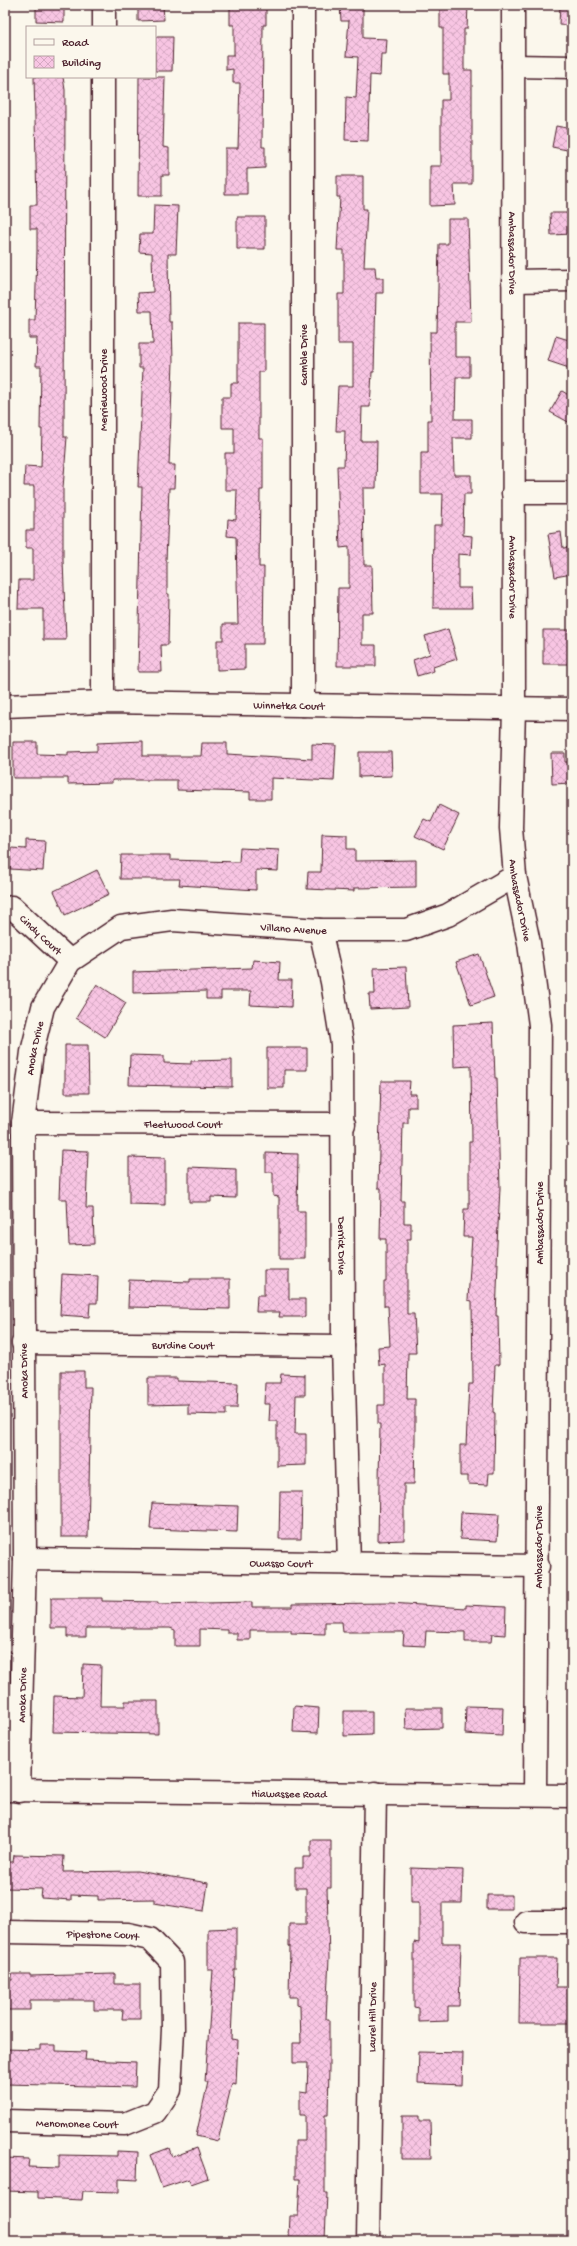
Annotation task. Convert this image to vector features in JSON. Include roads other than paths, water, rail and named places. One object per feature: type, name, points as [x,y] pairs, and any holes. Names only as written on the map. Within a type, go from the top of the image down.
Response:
[{"type":"street","points":[[104,5],[104,26]]},
{"type":"street","name":"Gamble Drive","points":[[303,5],[303,705]]},
{"type":"street","name":"Ambassador Drive","points":[[513,5],[514,708],[511,828],[516,876],[529,943],[540,1025],[538,1566],[535,1795]]},
{"type":"street","points":[[513,66],[572,67]]},
{"type":"street","name":"Merriewood Drive","points":[[103,702],[104,78]]},
{"type":"street","points":[[513,281],[572,280]]},
{"type":"street","points":[[513,493],[572,493]]},
{"type":"street","name":"Winnetka Court","points":[[5,706],[103,702],[572,708]]},
{"type":"street","name":"Villano Avenue","points":[[70,961],[121,927],[172,920],[320,930],[406,930],[448,915],[516,876]]},
{"type":"street","name":"Cindy Court","points":[[12,907],[70,961]]},
{"type":"street","name":"Derrick Drive","points":[[320,930],[332,982],[342,1044],[344,1124],[343,1346],[349,1564]]},
{"type":"street","name":"Anoka Drive","points":[[12,1791],[25,1559],[22,1343],[23,1123],[32,1052],[43,1008],[70,961]]},
{"type":"street","name":"Fleetwood Court","points":[[23,1123],[344,1124]]},
{"type":"street","name":"Burdine Court","points":[[22,1343],[343,1346]]},
{"type":"street","name":"Owasso Court","points":[[25,1559],[538,1566]]},
{"type":"street","name":"Hiawassee Road","points":[[12,1791],[375,1793],[572,1796]]},
{"type":"street","name":"Laurel Hill Drive","points":[[368,2241],[375,1793]]},
{"type":"street","points":[[526,1922],[572,1922]]},
{"type":"street","name":"Pipestone Court","points":[[5,1932],[128,1934],[150,1939],[172,1962],[173,2029]]},
{"type":"street","name":"Menomonee Court","points":[[5,2122],[125,2124],[156,2112],[170,2090],[173,2029]]}]
